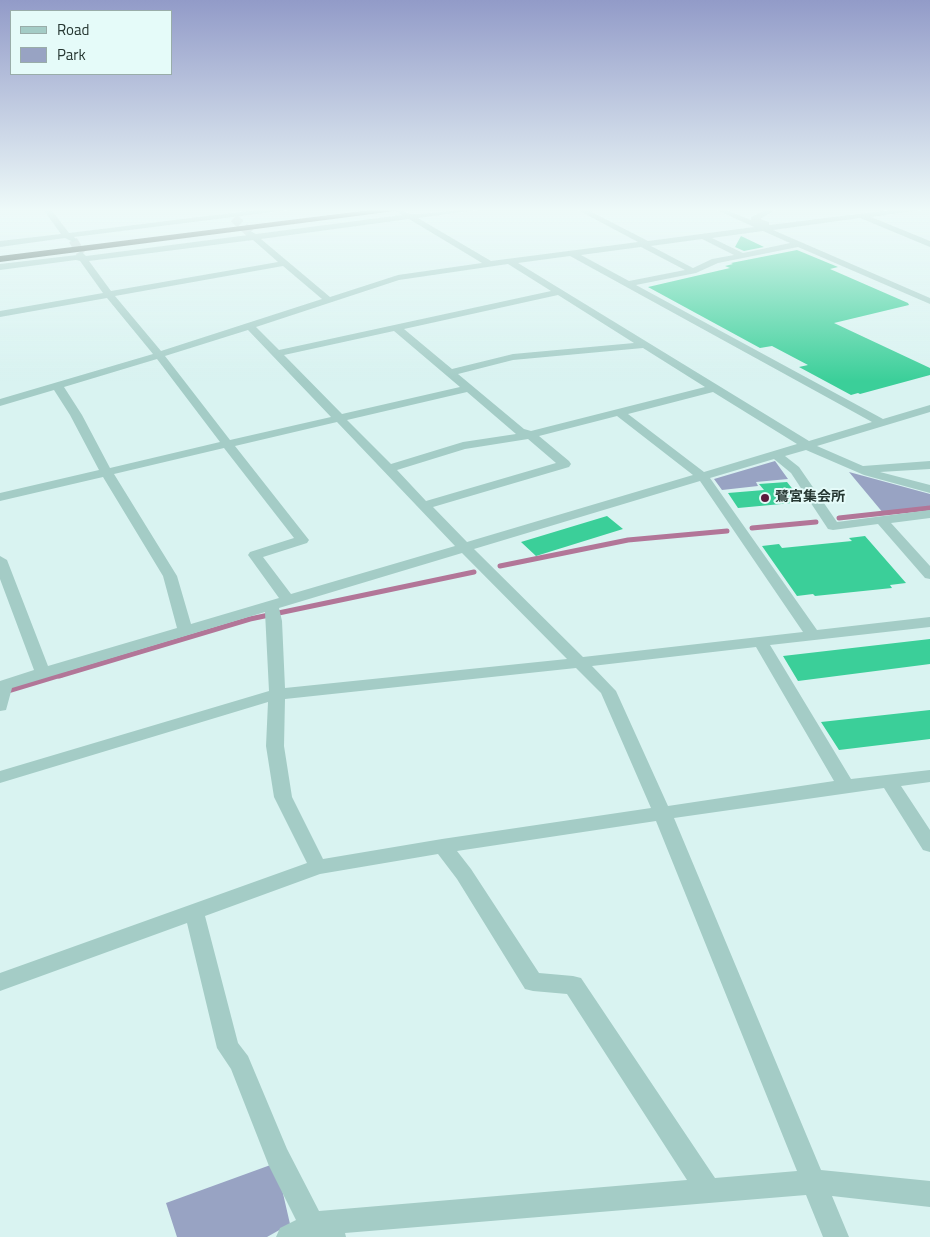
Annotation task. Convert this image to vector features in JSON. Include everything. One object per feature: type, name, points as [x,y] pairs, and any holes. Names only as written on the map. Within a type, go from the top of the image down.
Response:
[{"type":"street","points":[[90,266],[302,540],[255,555],[288,600]]},
{"type":"street","points":[[0,314],[276,266]]},
{"type":"street","points":[[288,266],[328,300]]},
{"type":"street","points":[[0,402],[58,387],[398,278],[479,266]]},
{"type":"street","points":[[517,266],[810,447],[858,469],[886,479],[930,489]]},
{"type":"street","points":[[594,266],[882,424]]},
{"type":"street","points":[[683,266],[693,271]]},
{"type":"street","points":[[628,284],[693,271],[705,266]]},
{"type":"street","points":[[852,266],[927,297]]},
{"type":"street","points":[[277,353],[559,292]]},
{"type":"street","points":[[250,326],[465,548],[608,691],[663,815],[836,1237]]},
{"type":"street","points":[[397,328],[520,431],[530,435],[565,464],[425,506]]},
{"type":"street","points":[[451,372],[513,357],[644,345]]},
{"type":"street","points":[[58,387],[76,415],[106,472],[170,576],[185,630]]},
{"type":"street","points":[[0,497],[469,388]]},
{"type":"street","points":[[388,468],[463,446],[530,435],[714,388]]},
{"type":"street","points":[[2,693],[43,673],[185,630],[273,611],[288,600],[810,447],[930,408]]},
{"type":"street","points":[[620,413],[704,478],[812,634]]},
{"type":"street","points":[[777,456],[795,470],[833,526],[930,514]]},
{"type":"street","points":[[858,469],[930,465]]},
{"type":"street","points":[[881,520],[930,575]]},
{"type":"street","points":[[0,560],[43,673]]},
{"type":"street","points":[[273,611],[277,694],[275,746],[283,797],[318,867]]},
{"type":"street","points":[[0,777],[277,694],[930,622]]},
{"type":"street","points":[[760,641],[846,786]]},
{"type":"street","points":[[0,982],[318,867],[442,846],[663,815],[846,786],[930,776]]},
{"type":"street","points":[[889,782],[930,845]]},
{"type":"street","points":[[442,846],[464,874],[533,982],[573,985],[709,1191]]},
{"type":"street","points":[[194,912],[228,1048],[240,1063],[278,1157],[324,1228]]},
{"type":"street","points":[[289,1237],[324,1228],[813,1182],[930,1194]]},
{"type":"green space","points":[[775,461],[788,479],[756,482],[758,486],[722,490],[714,479]]},
{"type":"green space","points":[[849,472],[930,494],[930,509],[884,514]]},
{"type":"green space","points":[[276,1163],[290,1224],[267,1237],[177,1237],[166,1203]]},
{"type":"building","points":[[725,266],[835,266],[838,267],[830,269],[908,303],[909,305],[834,323],[930,368],[930,375],[851,395],[799,367],[808,365],[772,346],[760,348],[648,287],[730,268]]},
{"type":"building","name":"鷺宮集会所","points":[[787,482],[803,502],[738,508],[728,493],[764,490],[759,484]]},
{"type":"building","points":[[607,516],[623,529],[536,556],[521,542]]},
{"type":"building","points":[[865,536],[906,583],[890,585],[892,588],[815,596],[813,594],[797,596],[762,546],[779,544],[782,548],[852,541],[849,538]]},
{"type":"building","points":[[930,639],[930,664],[798,681],[783,656]]},
{"type":"building","points":[[930,710],[930,739],[839,750],[821,722]]},
{"type":"waterway","points":[[839,518],[930,508]]},
{"type":"waterway","points":[[752,528],[816,522]]},
{"type":"waterway","points":[[500,566],[628,540],[727,531]]},
{"type":"waterway","points":[[59,676],[250,619],[474,572]]},
{"type":"waterway","points":[[0,693],[63,674]]},
{"type":"place","name":"鷺宮集会所","points":[[765,498]]}]
